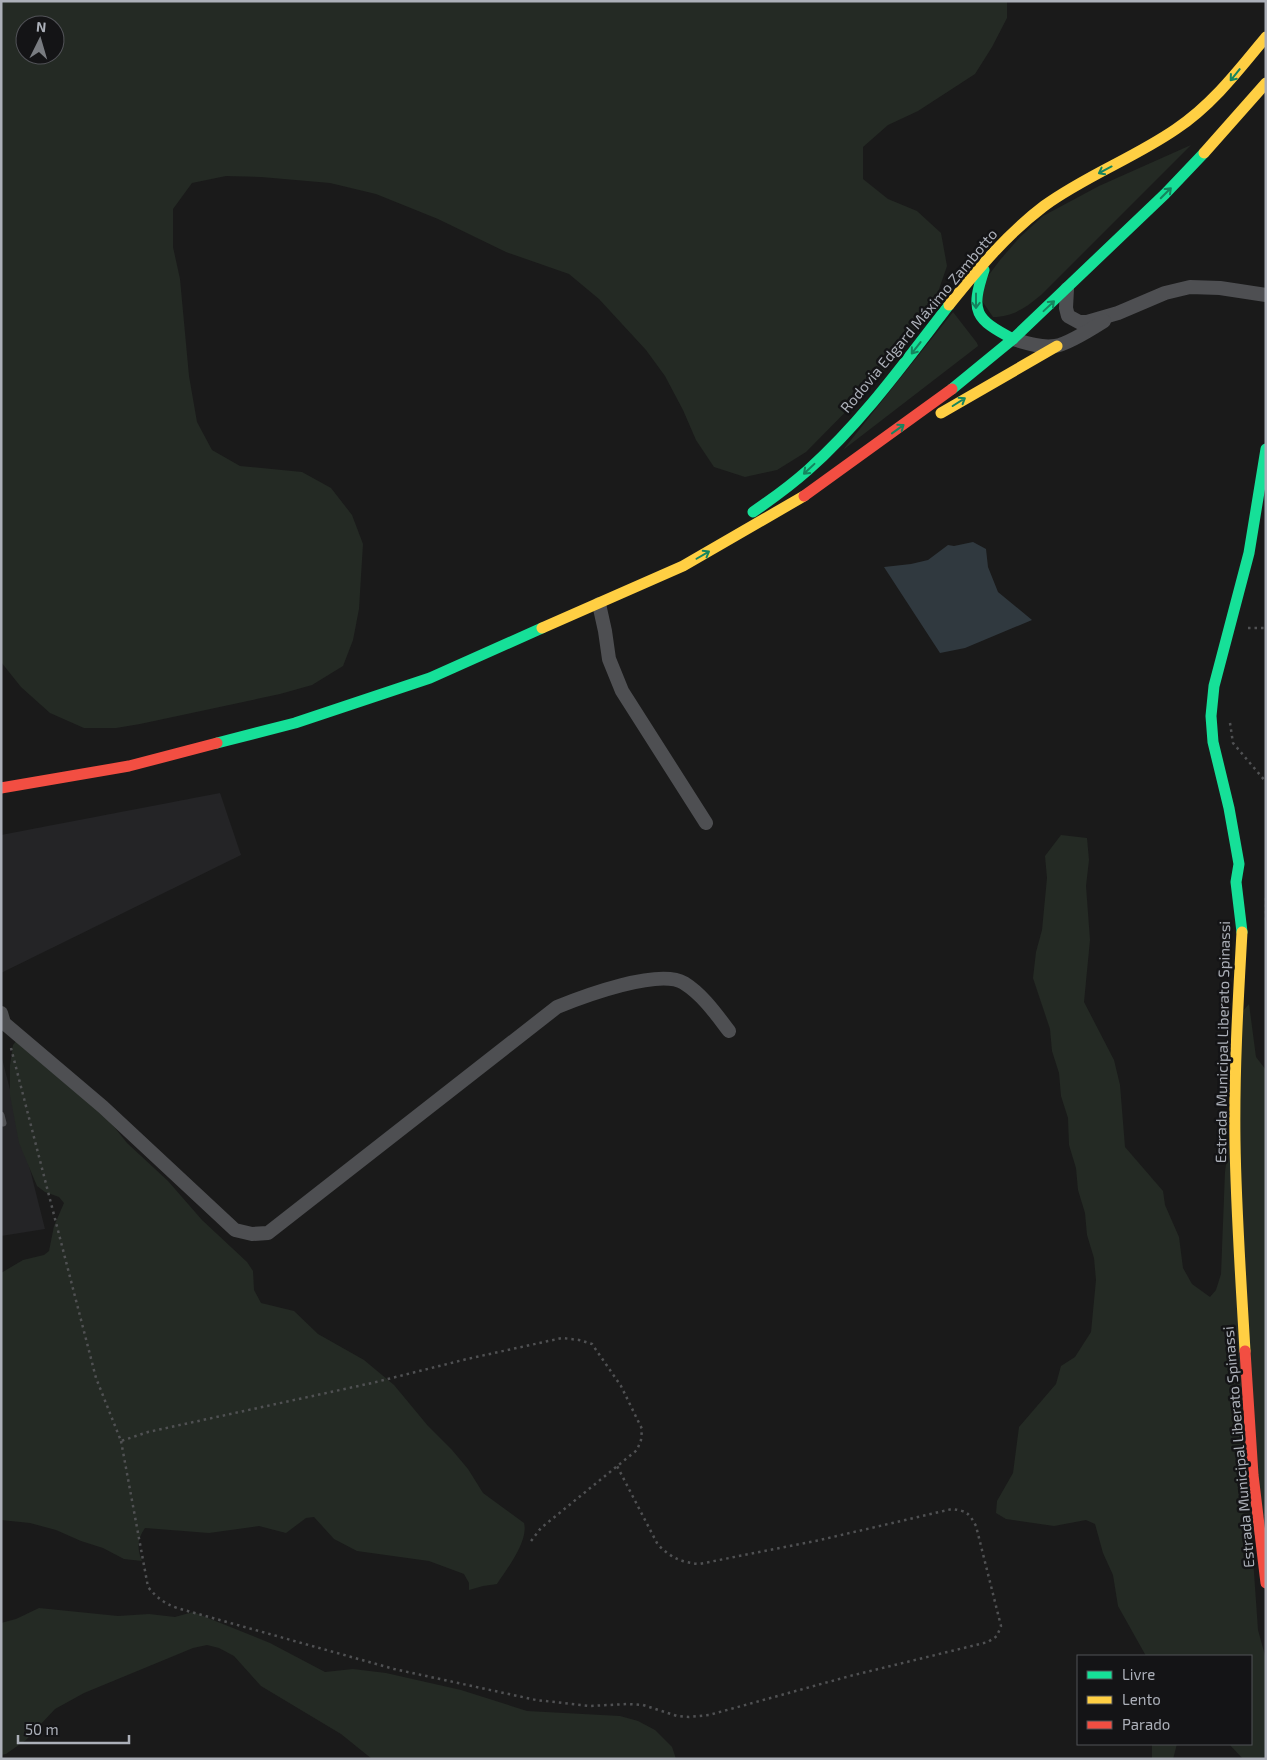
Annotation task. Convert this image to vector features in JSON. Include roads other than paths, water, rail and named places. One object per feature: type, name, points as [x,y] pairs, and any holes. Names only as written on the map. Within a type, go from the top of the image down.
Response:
[{"type":"main road","name":"Rodovia Edgard Máximo Zambotto","points":[[612,598],[770,501],[805,473],[844,436],[990,255],[1017,228],[1047,204],[1077,184],[1159,140],[1188,121],[1210,102],[1266,37]]},
{"type":"main road","name":"Rodovia Edgard Máximo Zambotto","points":[[1,788],[130,766],[295,723],[430,678],[683,566],[798,500],[954,388],[1013,339],[1165,194],[1226,130],[1266,83]]},
{"type":"main road","points":[[990,255],[976,294],[975,305],[977,313],[995,330],[1013,339]]},
{"type":"main road","points":[[930,420],[968,396],[1057,346]]},
{"type":"main road","points":[[798,500],[833,486],[914,430]]},
{"type":"main road","name":"Estrada Municipal Liberato Spinassi","points":[[1266,449],[1249,553],[1214,686],[1211,716],[1213,742],[1229,808],[1239,864],[1236,882],[1242,930],[1236,1045],[1235,1140],[1237,1213],[1253,1475],[1266,1583]]},
{"type":"street","points":[[1067,289],[1066,308],[1068,316],[1080,322],[1087,322],[1118,313],[1165,293],[1190,288],[1220,288],[1266,295]]},
{"type":"street","points":[[1013,339],[1036,345],[1057,346],[1090,330],[1118,313]]},
{"type":"street","points":[[599,604],[609,659],[622,691],[706,824]]},
{"type":"street","points":[[2,1018],[235,1230],[252,1234],[268,1233],[557,1006],[596,991],[668,978],[684,983],[705,1000],[729,1031]]},
{"type":"lane","points":[[1,1115],[3,1123]]}]
